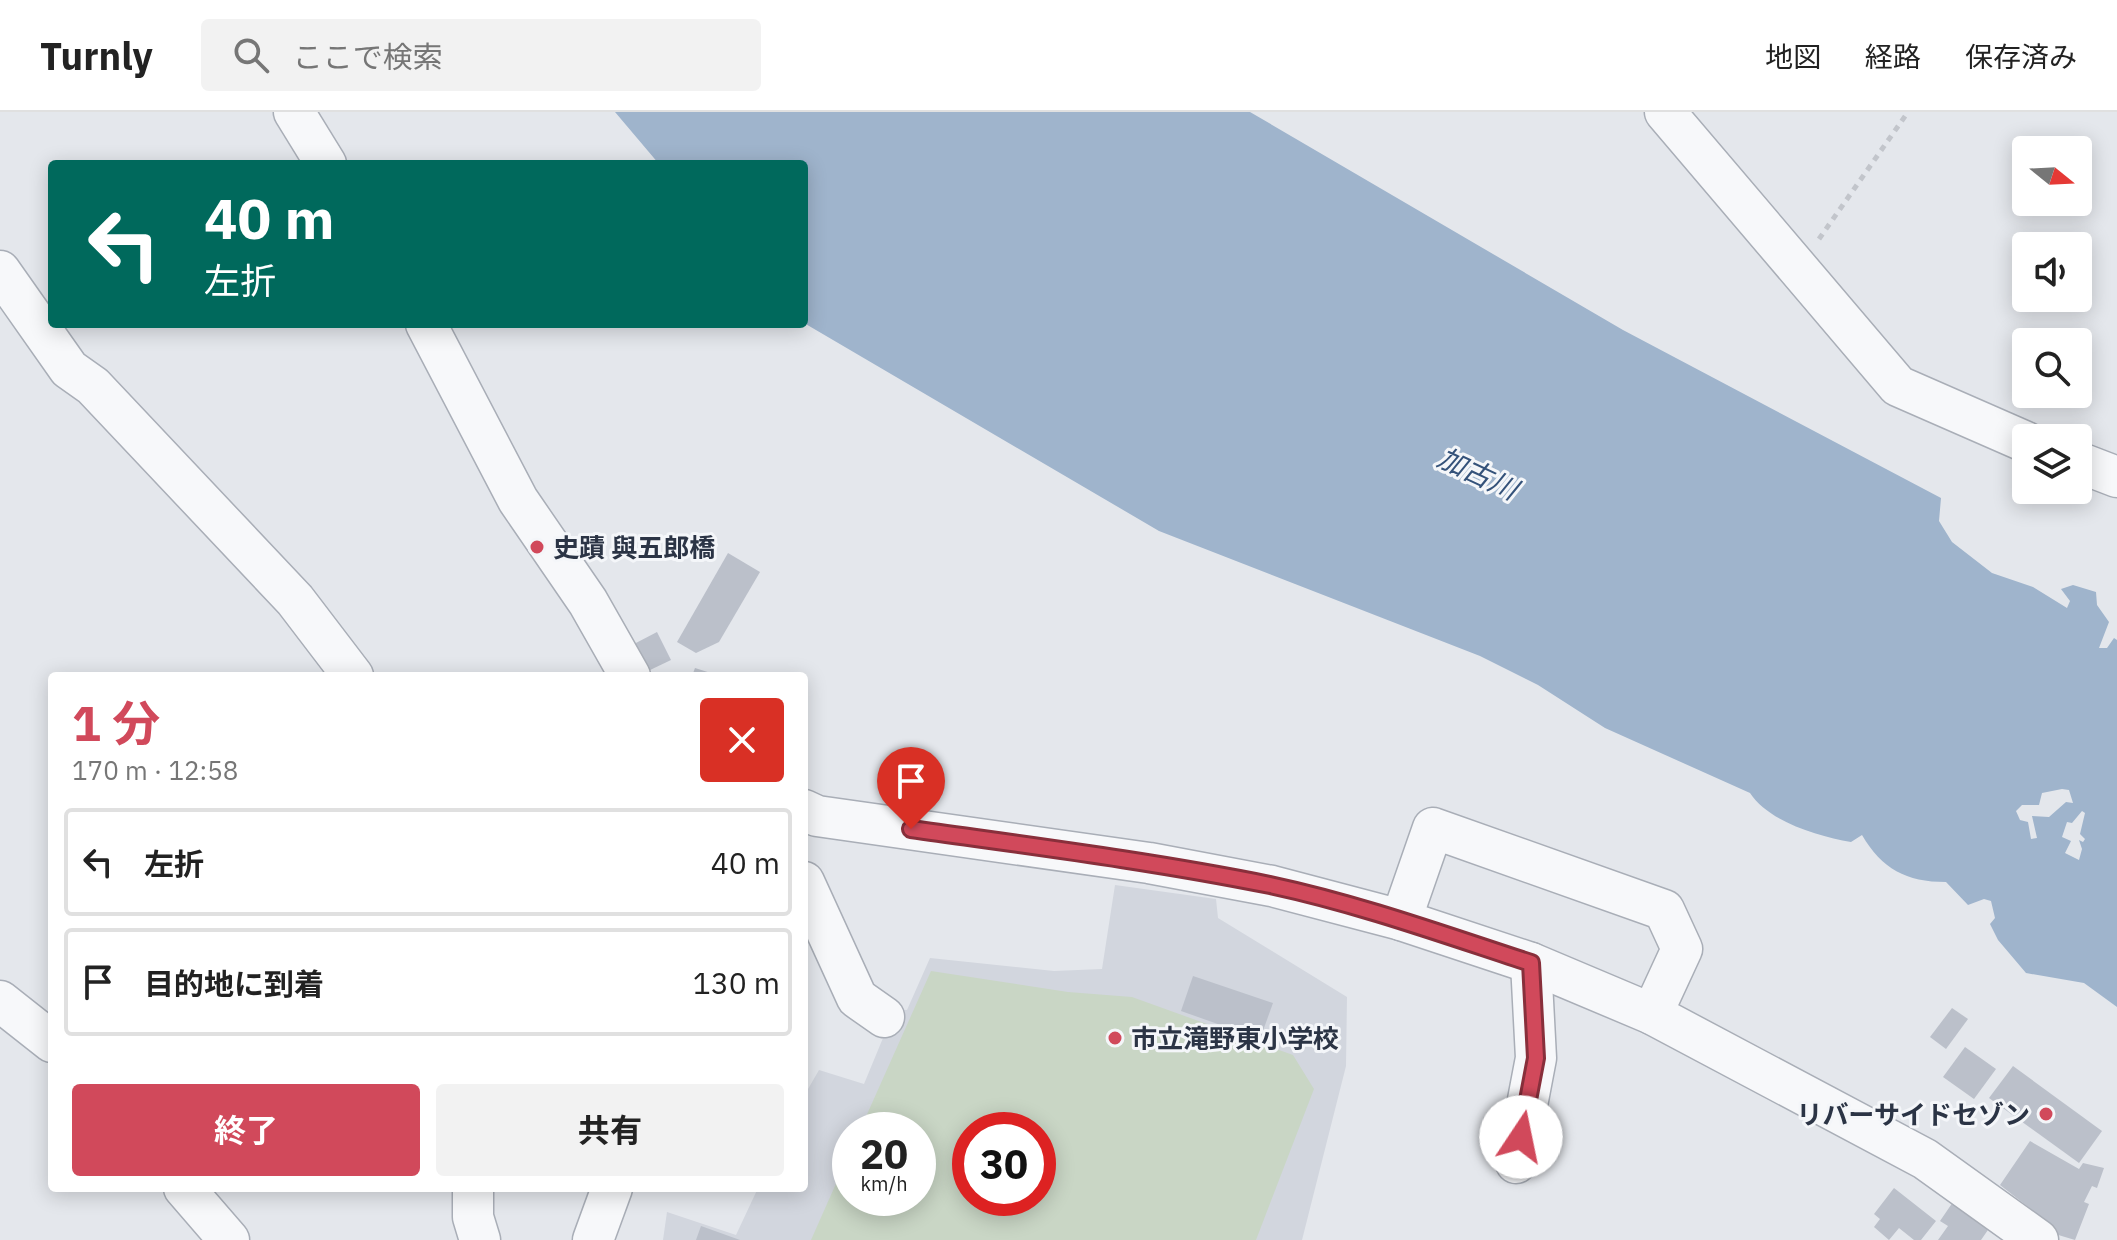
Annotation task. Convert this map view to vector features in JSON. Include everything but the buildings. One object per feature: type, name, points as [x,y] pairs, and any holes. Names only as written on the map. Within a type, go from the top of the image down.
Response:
[{"type":"street","points":[[294,112],[324,160]]},
{"type":"street","points":[[1665,112],[1840,322],[1898,386],[2012,436]]},
{"type":"street","points":[[0,271],[69,369],[93,386],[295,600],[350,672]]},
{"type":"street","points":[[428,328],[518,500],[588,602],[628,672]]},
{"type":"street","points":[[2092,467],[2117,477]]},
{"type":"street","points":[[808,812],[817,816],[1226,877],[1401,920],[1531,963],[1652,1014],[1925,1159],[2032,1238]]},
{"type":"street","points":[[1401,920],[1433,828],[1664,910],[1682,949],[1652,1014]]},
{"type":"street","points":[[808,891],[857,998],[884,1017]]},
{"type":"street","points":[[1516,1163],[1536,1058],[1531,963]]},
{"type":"street","points":[[0,1001],[48,1039]]},
{"type":"street","points":[[187,1192],[229,1240]]},
{"type":"street","points":[[473,1192],[473,1217],[480,1240]]},
{"type":"street","points":[[593,1240],[611,1192]]},
{"type":"path","points":[[1797,269],[1908,112]]},
{"type":"shaded area","name":"市立滝野東小学校","points":[[1115,885],[1216,899],[1218,918],[1347,997],[1346,1066],[1302,1240],[663,1240],[667,1212],[736,1235],[756,1192],[808,1192],[808,1089],[819,1070],[864,1084],[895,1009],[907,1010],[930,958],[1054,971],[1102,969]]},
{"type":"green space","points":[[931,971],[1068,992],[1132,997],[1293,1055],[1314,1089],[1256,1240],[811,1240],[832,1193],[832,1216],[936,1216],[936,1112],[868,1112]]},
{"type":"water","name":"加古川","points":[[615,112],[1250,112],[1623,330],[1941,498],[1939,521],[1952,542],[1992,573],[2033,587],[2067,608],[2070,601],[2061,589],[2073,585],[2096,592],[2097,605],[2109,622],[2099,648],[2107,648],[2114,638],[2117,640],[2117,1007],[2084,983],[2026,973],[1998,940],[1990,924],[1995,918],[1991,901],[1984,899],[1968,905],[1946,882],[1919,879],[1896,871],[1878,857],[1862,835],[1851,842],[1795,826],[1769,812],[1750,793],[1605,728],[1538,685],[1480,656],[1159,531],[808,325],[808,160],[656,160]],"holes":[[[2069,790],[2073,803],[2066,802],[2049,817],[2032,816],[2037,838],[2031,839],[2028,822],[2020,820],[2016,811],[2022,805],[2039,805],[2042,793]],[[2082,811],[2085,813],[2080,834],[2085,839],[2083,842],[2079,840],[2082,849],[2079,860],[2065,853],[2071,841],[2062,837],[2067,822],[2072,823]]]},
{"type":"place","name":"史蹟 與五郎橋","points":[[537,547]]},
{"type":"place","name":"市立滝野東小学校","points":[[1115,1038]]},
{"type":"place","name":"リバーサイドセゾン","points":[[2046,1114]]},
{"type":"route","points":[[911,829],[1149,863],[1272,886],[1401,920],[1531,963],[1536,1058],[1521,1137]]}]
